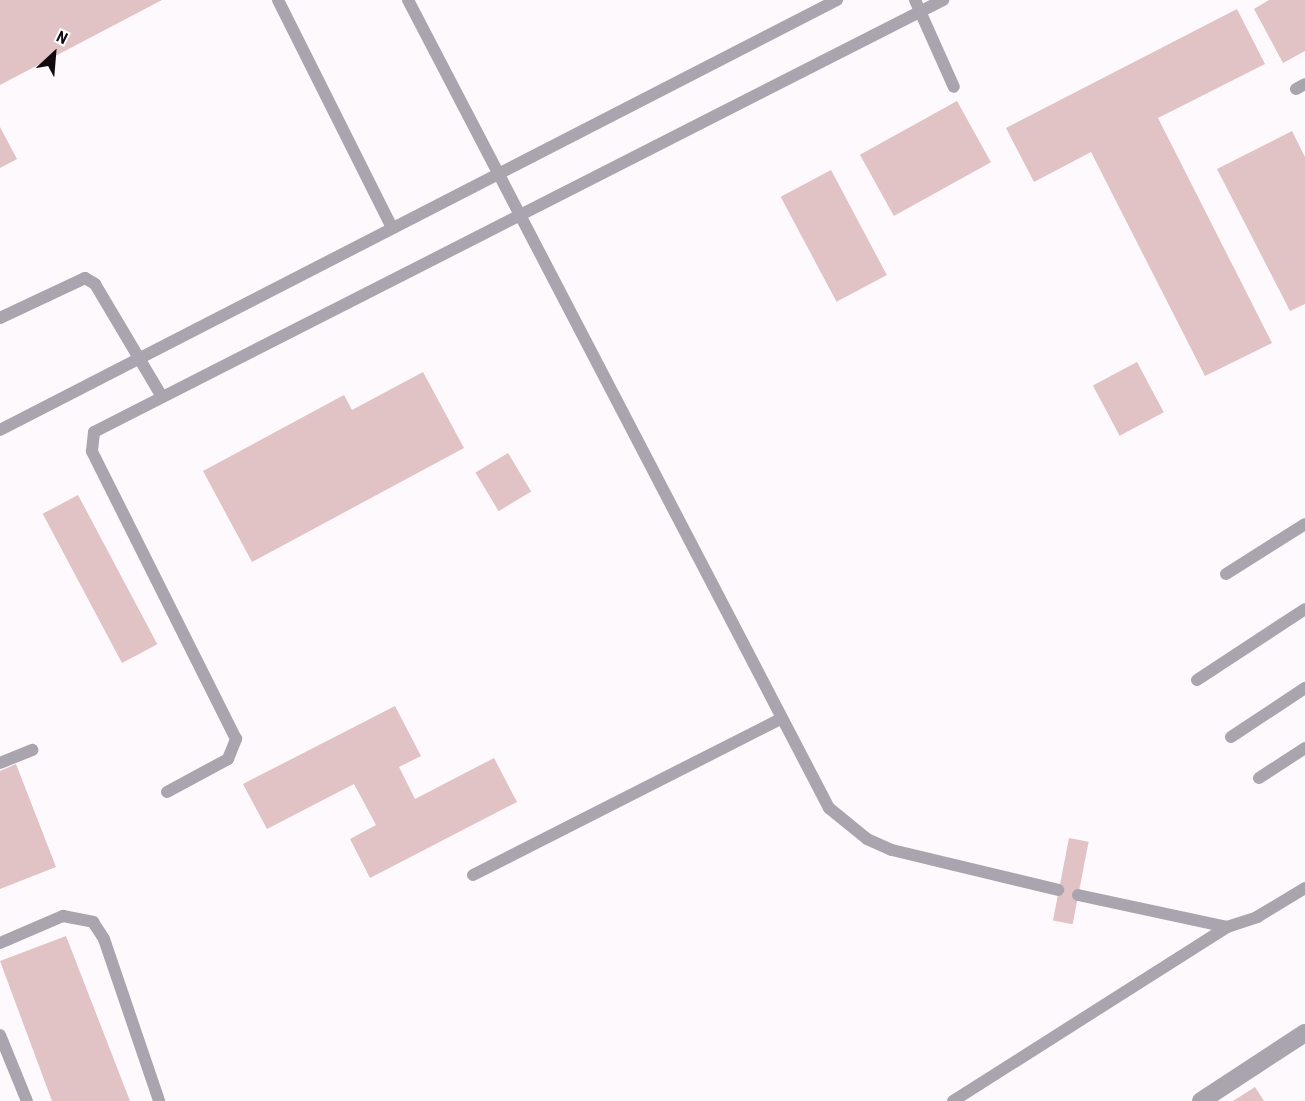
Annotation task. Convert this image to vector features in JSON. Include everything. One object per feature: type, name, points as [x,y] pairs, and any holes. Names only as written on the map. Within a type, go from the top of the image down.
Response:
[{"type":"street","points":[[1201,1101],[1305,1033]]},
{"type":"lane","points":[[278,0],[392,228]]},
{"type":"lane","points":[[408,0],[829,808],[867,839],[892,850],[1058,891]]},
{"type":"lane","points":[[0,430],[392,228],[500,176],[837,0]]},
{"type":"lane","points":[[166,792],[228,759],[236,739],[92,452],[91,440],[94,432],[521,214],[917,6],[943,0]]},
{"type":"lane","points":[[917,6],[954,87]]},
{"type":"lane","points":[[0,318],[85,278],[95,284],[162,397]]},
{"type":"lane","points":[[1226,574],[1305,524]]},
{"type":"lane","points":[[1197,680],[1305,609]]},
{"type":"lane","points":[[1231,737],[1305,688]]},
{"type":"lane","points":[[473,875],[782,719]]},
{"type":"lane","points":[[1259,778],[1305,747]]},
{"type":"lane","points":[[0,763],[33,750]]},
{"type":"lane","points":[[953,1101],[1227,927],[1257,917],[1305,888]]},
{"type":"lane","points":[[1078,895],[1227,927]]},
{"type":"lane","points":[[0,942],[63,916],[93,922],[104,939],[159,1101]]},
{"type":"lane","points":[[0,1035],[27,1101]]},
{"type":"building","points":[[0,0],[162,0],[0,85]]},
{"type":"building","points":[[1269,0],[1305,0],[1305,51],[1283,63],[1254,9]]},
{"type":"building","points":[[1237,9],[1265,64],[1158,118],[1272,343],[1205,376],[1091,152],[1034,182],[1006,128]]},
{"type":"building","points":[[957,101],[991,162],[894,216],[860,155]]},
{"type":"building","points":[[0,127],[17,159],[0,168]]},
{"type":"building","points":[[1292,131],[1305,157],[1305,304],[1290,311],[1217,169]]},
{"type":"building","points":[[831,170],[887,275],[837,302],[781,197]]},
{"type":"building","points":[[1137,362],[1164,412],[1120,436],[1093,385]]},
{"type":"building","points":[[423,372],[464,448],[252,562],[203,471],[344,395],[352,410]]},
{"type":"building","points":[[508,453],[531,492],[499,511],[475,473]]},
{"type":"building","points":[[78,495],[157,644],[122,663],[43,514]]},
{"type":"building","points":[[395,706],[421,756],[399,767],[415,799],[494,758],[517,802],[370,878],[350,839],[376,825],[354,784],[267,829],[243,784]]},
{"type":"building","points":[[16,764],[56,867],[0,889],[0,771]]},
{"type":"building","points":[[1069,838],[1089,842],[1073,924],[1053,920]]},
{"type":"building","points":[[66,936],[130,1101],[52,1101],[0,961]]},
{"type":"building","points":[[1255,1087],[1264,1101],[1233,1101]]}]
